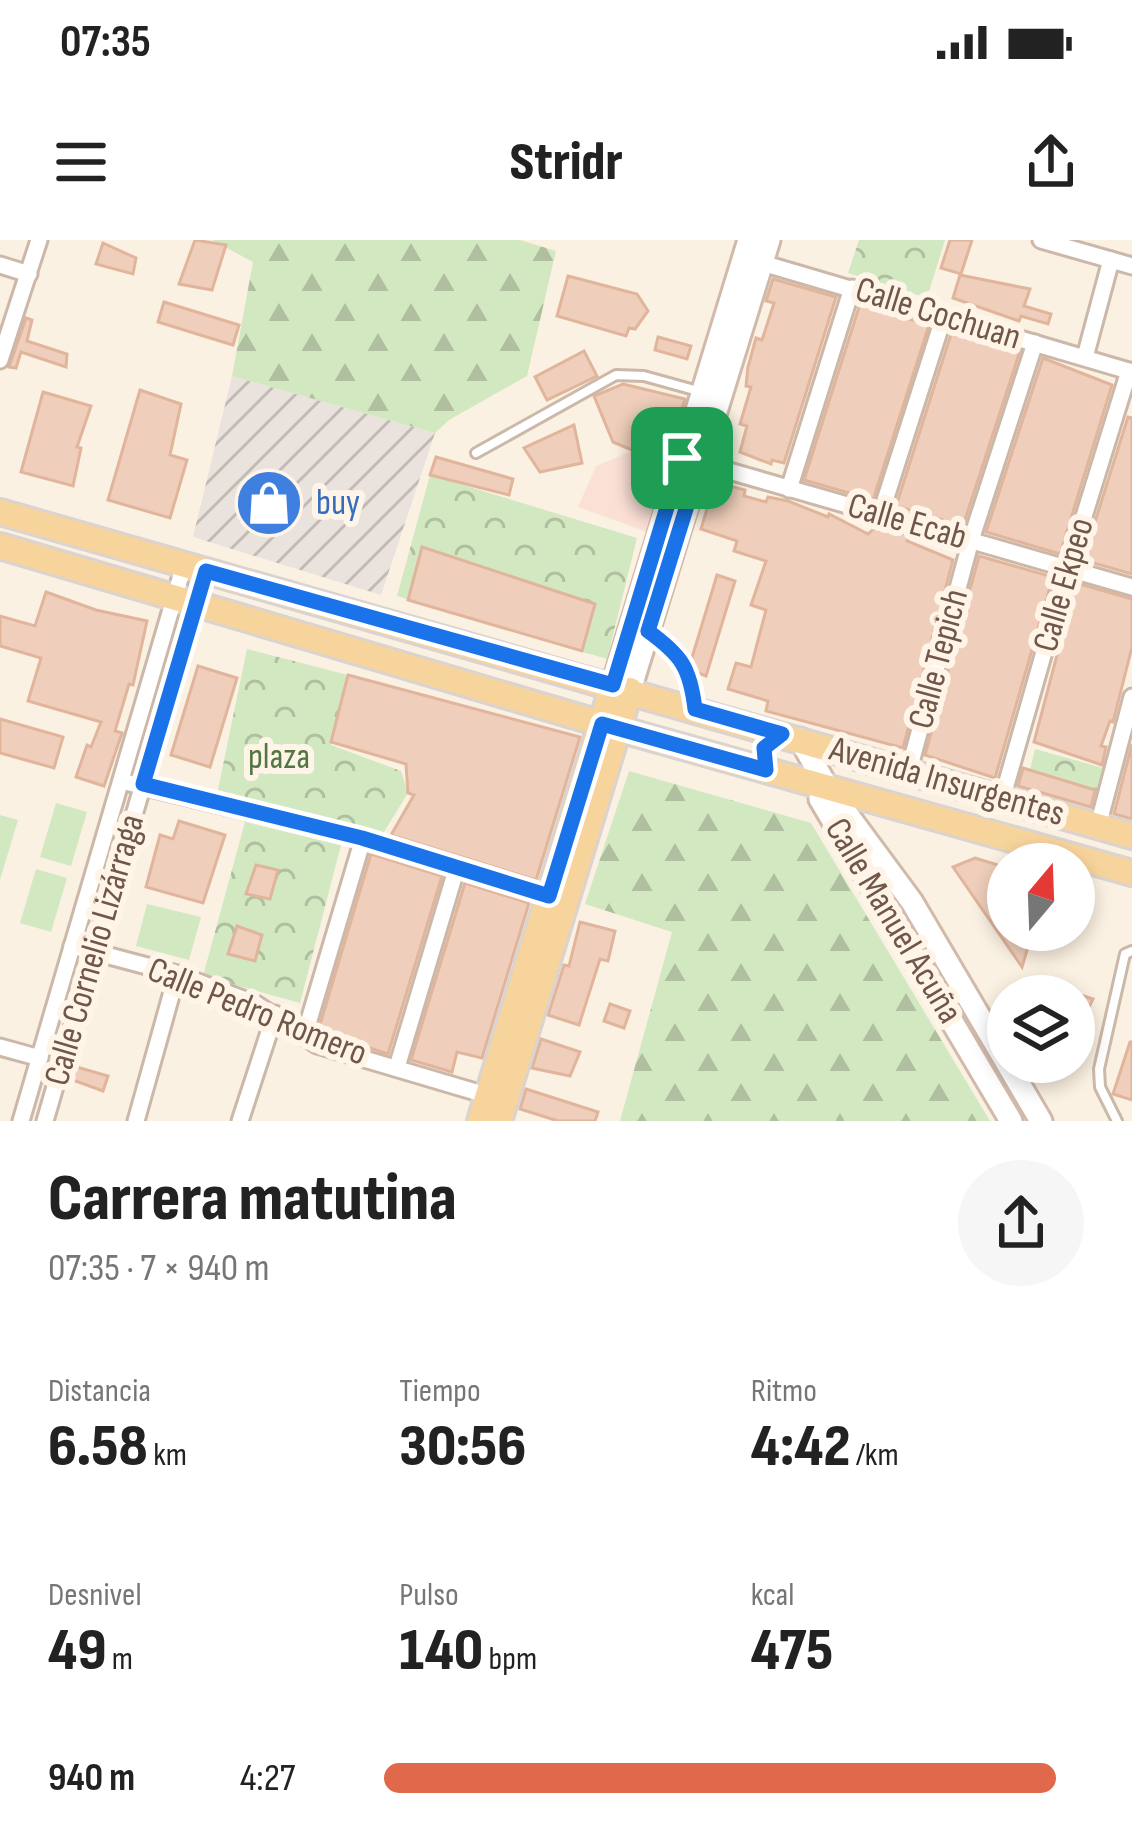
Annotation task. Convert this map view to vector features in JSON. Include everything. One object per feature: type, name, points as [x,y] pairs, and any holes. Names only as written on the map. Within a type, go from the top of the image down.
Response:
[{"type":"main road","points":[[621,687],[648,631],[703,392],[752,254],[769,240]]},
{"type":"main road","points":[[480,1121],[497,1106],[752,254]]},
{"type":"main road","name":"Avenida Insurgentes","points":[[0,512],[1132,836]]},
{"type":"main road","name":"Avenida Insurgentes","points":[[0,546],[1132,873]]},
{"type":"main road","points":[[729,760],[743,743],[739,722]]},
{"type":"main road","points":[[766,770],[764,748],[791,737]]},
{"type":"main road","name":"Calle Manuel Acuña","points":[[791,737],[1011,1121]]},
{"type":"main road","name":"Calle Manuel Acuña","points":[[819,785],[912,902],[1041,1121]]},
{"type":"street","points":[[0,360],[39,240]]},
{"type":"street","points":[[1041,240],[1091,247],[1132,266]]},
{"type":"street","name":"Calle Cochuan","points":[[752,254],[1130,372]]},
{"type":"street","points":[[1084,357],[1111,260]]},
{"type":"street","points":[[0,265],[28,274]]},
{"type":"street","points":[[789,489],[852,288]]},
{"type":"street","points":[[881,514],[944,316]]},
{"type":"street","name":"Calle Tepich","points":[[909,770],[971,540],[1035,343]]},
{"type":"street","name":"Calle Ekpeo","points":[[1003,799],[1067,568],[1130,372]]},
{"type":"street","name":"Calle Ecab","points":[[691,460],[1132,586]]},
{"type":"street","name":"Calle Cornelio Lizárraga","points":[[45,1121],[143,784],[195,568]]},
{"type":"street","name":"Calle Cornelio Lizárraga","points":[[21,1121],[121,781],[186,600]]},
{"type":"street","points":[[1098,826],[1132,697]]},
{"type":"street","points":[[121,781],[362,838],[558,899]]},
{"type":"street","points":[[304,1037],[362,838]]},
{"type":"street","points":[[397,1067],[457,867]]},
{"type":"street","name":"Calle Pedro Romero","points":[[73,946],[177,974],[275,1014],[304,1037],[497,1106]]},
{"type":"street","points":[[136,1121],[177,974]]},
{"type":"street","points":[[240,1121],[275,1014]]},
{"type":"street","points":[[0,1047],[40,1058]]},
{"type":"lane","points":[[476,453],[616,375],[644,376],[703,392]]},
{"type":"lane","points":[[648,631],[680,654],[695,709]]},
{"type":"lane","points":[[1117,1121],[1100,1087],[1099,1069],[1125,954],[1132,951]]},
{"type":"shaded area","points":[[232,376],[435,433],[381,595],[193,537]]},
{"type":"shaded area","points":[[630,452],[667,465],[647,532],[578,507],[596,466]]},
{"type":"green space","points":[[212,240],[520,240],[556,251],[527,376],[449,420],[435,433],[232,376],[253,262]]},
{"type":"green space","points":[[859,240],[945,240],[927,298],[848,273]]},
{"type":"green space","points":[[430,475],[637,538],[607,659],[397,596]]},
{"type":"green space","name":"plaza","points":[[247,649],[348,675],[331,745],[401,771],[408,793],[382,835],[216,799]]},
{"type":"green space","points":[[1035,749],[1103,768],[1095,797],[1028,778]]},
{"type":"green space","points":[[629,771],[811,823],[990,1121],[620,1121],[672,932],[585,904]]},
{"type":"green space","points":[[56,803],[87,812],[71,866],[40,857]]},
{"type":"green space","points":[[0,815],[18,820],[0,880]]},
{"type":"green space","points":[[245,822],[341,845],[300,1003],[203,976]]},
{"type":"green space","points":[[36,869],[67,878],[51,932],[20,923]]},
{"type":"green space","points":[[147,904],[201,917],[189,960],[136,946]]},
{"type":"building","points":[[195,240],[226,245],[212,290],[179,284]]},
{"type":"building","points":[[950,240],[972,240],[961,274],[941,268]]},
{"type":"building","points":[[103,243],[136,258],[133,274],[96,264]]},
{"type":"building","points":[[960,275],[1030,289],[1024,306],[1051,314],[1048,324],[1021,316],[1019,321],[953,298]]},
{"type":"building","points":[[568,276],[637,294],[648,311],[626,336],[557,316]]},
{"type":"building","points":[[773,279],[836,297],[784,463],[772,460],[771,464],[740,452],[747,426],[740,424],[751,387],[746,386],[756,338],[762,340],[774,303],[766,301]]},
{"type":"building","points":[[164,302],[239,325],[233,345],[158,322]]},
{"type":"building","points":[[860,304],[929,325],[873,500],[804,480]]},
{"type":"building","points":[[26,318],[32,320],[27,341],[67,354],[66,367],[21,352],[16,368],[9,367]]},
{"type":"building","points":[[952,331],[1020,351],[963,526],[896,506]]},
{"type":"building","points":[[658,337],[691,346],[687,359],[655,350]]},
{"type":"building","points":[[584,351],[597,376],[547,400],[535,377]]},
{"type":"building","points":[[1043,358],[1112,385],[1060,554],[986,532]]},
{"type":"building","points":[[623,384],[685,399],[665,464],[613,442],[594,396]]},
{"type":"building","points":[[140,390],[181,404],[170,455],[187,460],[170,518],[108,500]]},
{"type":"building","points":[[43,392],[91,406],[77,447],[81,448],[73,486],[21,472]]},
{"type":"building","points":[[1128,417],[1132,418],[1132,574],[1083,560]]},
{"type":"building","points":[[574,425],[582,463],[540,472],[524,448]]},
{"type":"building","points":[[436,457],[513,479],[509,495],[430,475]]},
{"type":"building","points":[[715,482],[745,490],[744,496],[788,501],[829,514],[868,534],[877,526],[909,535],[907,541],[953,560],[903,748],[766,711],[768,701],[728,689],[736,663],[751,667],[766,610],[751,605],[766,561],[734,551],[737,541],[701,529]]},
{"type":"building","points":[[261,488],[282,492],[269,529],[254,523]]},
{"type":"building","points":[[422,547],[595,604],[582,651],[408,600]]},
{"type":"building","points":[[979,556],[1053,577],[995,778],[925,755]]},
{"type":"building","points":[[717,575],[735,581],[706,676],[696,672],[691,661]]},
{"type":"building","points":[[1076,583],[1132,599],[1132,647],[1113,722],[1101,746],[1106,747],[1102,765],[1034,742]]},
{"type":"building","points":[[46,592],[147,621],[133,685],[129,684],[115,731],[122,733],[104,786],[76,777],[101,722],[28,701],[41,658],[0,646],[0,616],[35,626]]},
{"type":"building","points":[[198,666],[237,678],[210,767],[171,755]]},
{"type":"building","points":[[348,675],[580,737],[536,880],[391,835],[414,795],[408,793],[406,764],[331,742]]},
{"type":"building","points":[[0,719],[63,737],[54,768],[0,753]]},
{"type":"building","points":[[1132,744],[1132,819],[1114,814]]},
{"type":"building","points":[[1023,768],[1095,790],[1091,807],[1018,786]]},
{"type":"building","points":[[179,821],[225,835],[203,903],[146,887],[160,835],[173,839]]},
{"type":"building","points":[[371,854],[442,876],[388,1054],[318,1031]]},
{"type":"building","points":[[975,858],[987,862],[987,916],[953,867]]},
{"type":"building","points":[[256,865],[278,870],[270,899],[246,894]]},
{"type":"building","points":[[465,883],[529,903],[482,1058],[457,1052],[452,1072],[411,1060]]},
{"type":"building","points":[[580,922],[615,931],[608,961],[600,959],[579,1025],[548,1015],[564,965],[569,966]]},
{"type":"building","points":[[237,926],[262,935],[255,961],[228,954]]},
{"type":"building","points":[[1011,951],[1027,951],[1022,967]]},
{"type":"building","points":[[610,1004],[630,1011],[624,1028],[604,1021]]},
{"type":"building","points":[[541,1039],[580,1052],[570,1076],[532,1068]]},
{"type":"building","points":[[1132,1042],[1132,1100],[1113,1094]]},
{"type":"building","points":[[73,1066],[108,1076],[103,1091],[70,1079]]},
{"type":"building","points":[[526,1089],[598,1112],[595,1121],[558,1121],[520,1109]]},
{"type":"place","name":"buy","points":[[269,503]]},
{"type":"route","points":[[682,458],[700,464],[648,631],[680,654],[695,709],[782,734],[764,748],[766,770],[602,724],[549,896],[362,838],[143,784],[206,571],[613,685],[682,458]]}]
